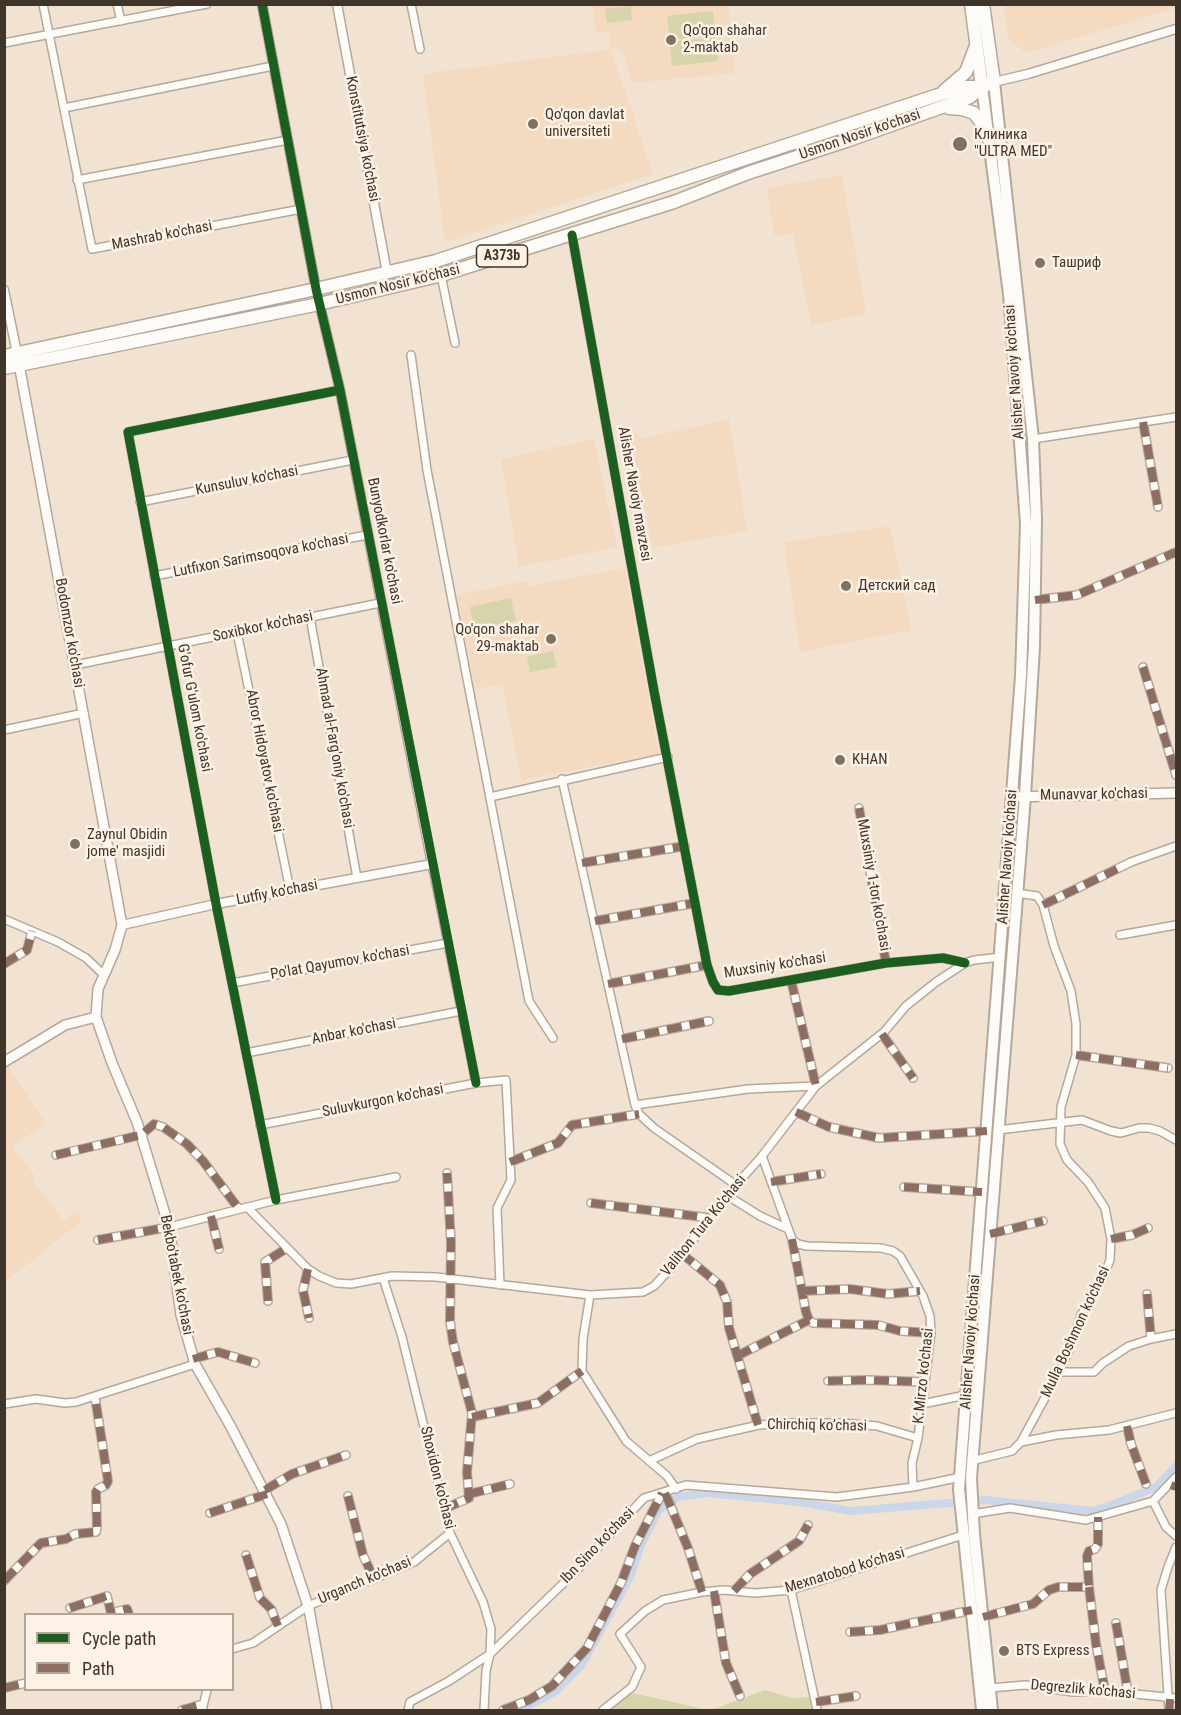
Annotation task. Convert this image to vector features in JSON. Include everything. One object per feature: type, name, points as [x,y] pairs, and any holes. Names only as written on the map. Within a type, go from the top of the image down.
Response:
[{"type":"highway","name":"Alisher Navoiy ko'chasi","points":[[971,4],[982,87]]},
{"type":"highway","name":"Alisher Navoiy ko'chasi","points":[[983,4],[994,82]]},
{"type":"highway","points":[[976,44],[966,72],[938,101],[974,113],[989,133]]},
{"type":"highway","name":"Usmon Nosir ko'chasi","points":[[4,368],[14,358],[436,261],[938,101],[970,97],[982,87],[994,82]]},
{"type":"highway","name":"Usmon Nosir ko'chasi","points":[[14,358],[319,304],[441,275],[674,202],[748,173],[849,140],[938,101]]},
{"type":"main road","name":"Alisher Navoiy ko'chasi","points":[[966,1461],[966,1395],[982,1192],[993,1130],[1016,892],[1034,647],[1035,600],[1036,500],[1033,439],[994,82]]},
{"type":"main road","name":"Alisher Navoiy ko'chasi","points":[[982,87],[1009,294],[1026,524],[1021,676],[1001,957],[990,1234],[965,1477],[959,1489],[968,1511],[983,1617],[992,1710]]},
{"type":"main road","name":"Bodomzor ko'chasi","points":[[14,358],[75,665],[122,925],[115,950],[103,974]]},
{"type":"main road","name":"Munavvar ko'chasi","points":[[1012,796],[1176,793]]},
{"type":"main road","name":"Bekbo'tabek ko'chasi","points":[[103,974],[95,1004],[96,1017],[141,1135],[169,1227],[181,1315],[194,1361],[266,1492],[281,1524],[308,1606],[327,1710]]},
{"type":"main road","points":[[4,1062],[64,1025],[96,1017]]},
{"type":"main road","name":"Alisher Navoiy ko'chasi","points":[[965,1477],[971,1489],[963,1535],[982,1710]]},
{"type":"street","name":"Mashrab ko'chasi","points":[[43,4],[92,249],[301,209]]},
{"type":"street","points":[[117,4],[121,21]]},
{"type":"street","points":[[4,43],[207,4]]},
{"type":"street","name":"Bunyodkorlar ko'chasi","points":[[262,4],[316,289],[340,390],[476,1083]]},
{"type":"street","name":"Konstitutsiya ko'chasi","points":[[337,4],[387,273]]},
{"type":"street","points":[[411,4],[420,49]]},
{"type":"street","name":"Usmon Nosir ko'chasi","points":[[994,82],[1028,74],[1176,29]]},
{"type":"street","points":[[64,108],[273,66]]},
{"type":"street","points":[[77,180],[288,140]]},
{"type":"street","name":"Alisher Navoiy mavzesi","points":[[572,235],[652,680],[668,757]]},
{"type":"street","points":[[441,275],[455,343]]},
{"type":"street","name":"Bodomzor ko'chasi","points":[[4,290],[14,358]]},
{"type":"street","points":[[411,355],[427,470],[529,1001],[553,1038]]},
{"type":"street","name":"G'ofur G'ulom ko'chasi","points":[[276,1200],[216,904],[128,432],[340,390]]},
{"type":"street","points":[[1033,439],[1176,417]]},
{"type":"street","points":[[1143,422],[1158,507]]},
{"type":"street","name":"Kunsuluv ko'chasi","points":[[140,502],[353,460]]},
{"type":"street","name":"Lutfixon Sarimsoqova ko'chasi","points":[[154,576],[367,535]]},
{"type":"street","points":[[1035,600],[1077,595],[1176,552]]},
{"type":"street","name":"Soxibkor ko'chasi","points":[[75,665],[380,603]]},
{"type":"street","name":"Ahmad al-Farg'oniy ko'chasi","points":[[310,617],[357,878]]},
{"type":"street","name":"Abror Hidoyatov ko'chasi","points":[[237,632],[290,890]]},
{"type":"street","points":[[1143,667],[1174,755],[1176,775]]},
{"type":"street","points":[[4,730],[84,713]]},
{"type":"street","points":[[490,797],[668,757]]},
{"type":"street","name":"Muxsiniy ko'chasi","points":[[668,757],[707,965],[718,990],[729,991],[886,963],[943,958],[965,963]]},
{"type":"street","points":[[562,779],[635,1105],[639,1114],[654,1128],[736,1185]]},
{"type":"street","name":"Muxsiniy 1-tor ko'chasi","points":[[859,808],[886,963]]},
{"type":"street","points":[[582,863],[685,846]]},
{"type":"street","points":[[1016,892],[1037,896],[1043,905],[1117,869],[1176,846]]},
{"type":"street","name":"Lutfiy ko'chasi","points":[[122,925],[216,904],[432,864]]},
{"type":"street","points":[[595,921],[695,903]]},
{"type":"street","name":"Mulla Boshmon ko'chasi","points":[[1021,1442],[1059,1372],[1081,1315],[1103,1278],[1110,1260],[1111,1239],[1105,1208],[1088,1182],[1067,1160],[1060,1144],[1061,1107],[1076,1054],[1076,1023],[1071,991],[1054,946],[1043,905]]},
{"type":"street","points":[[4,919],[58,942],[86,958],[103,974]]},
{"type":"street","points":[[1120,935],[1176,926]]},
{"type":"street","points":[[4,964],[27,950],[32,931]]},
{"type":"street","name":"Po'lat Qayumov ko'chasi","points":[[232,983],[448,943]]},
{"type":"street","name":"Valihon Tura Ko'chasi","points":[[247,1208],[308,1269],[336,1283],[351,1284],[392,1276],[450,1279],[590,1295],[643,1292],[654,1286],[671,1268],[816,1086],[882,1034],[906,1006],[965,963],[1001,957]]},
{"type":"street","points":[[608,984],[707,965]]},
{"type":"street","points":[[635,1105],[748,1089],[816,1086],[791,980]]},
{"type":"street","name":"Anbar ko'chasi","points":[[246,1053],[461,1011]]},
{"type":"street","points":[[622,1039],[709,1021]]},
{"type":"street","points":[[882,1034],[913,1078]]},
{"type":"street","points":[[1076,1054],[1168,1068]]},
{"type":"street","name":"Suluvkurgon ko'chasi","points":[[260,1125],[476,1083],[506,1080],[510,1162]]},
{"type":"street","points":[[796,1112],[829,1127],[879,1138],[993,1130],[1082,1120],[1121,1133],[1138,1128],[1149,1128],[1176,1140]]},
{"type":"street","points":[[500,1285],[497,1208],[511,1180],[510,1162],[558,1143],[572,1125],[639,1114]]},
{"type":"street","points":[[56,1155],[141,1135],[154,1124],[176,1135],[203,1161],[239,1209]]},
{"type":"street","points":[[762,1156],[792,1239],[809,1320]]},
{"type":"street","points":[[444,1509],[469,1498],[467,1472],[472,1417],[450,1321],[451,1243],[447,1173]]},
{"type":"street","points":[[771,1182],[821,1174]]},
{"type":"street","points":[[98,1240],[169,1227],[276,1200],[396,1177]]},
{"type":"street","points":[[904,1186],[982,1192]]},
{"type":"street","points":[[728,1196],[760,1216],[788,1229]]},
{"type":"street","points":[[591,1203],[710,1218]]},
{"type":"street","points":[[212,1216],[219,1249]]},
{"type":"street","points":[[990,1234],[1043,1221]]},
{"type":"street","points":[[1111,1239],[1132,1235],[1148,1228]]},
{"type":"street","name":"K.Mirzo ko'chasi","points":[[792,1239],[798,1244],[807,1246],[881,1248],[892,1251],[900,1256],[920,1291],[930,1317],[931,1333],[918,1438],[912,1463],[913,1487]]},
{"type":"street","points":[[268,1301],[265,1262],[287,1248]]},
{"type":"street","points":[[681,1253],[720,1285],[727,1302],[729,1328],[758,1425]]},
{"type":"street","points":[[308,1269],[303,1290],[309,1318]]},
{"type":"street","name":"Shoxidon ko'chasi","points":[[383,1278],[402,1337],[450,1533],[483,1602],[491,1629],[484,1710]]},
{"type":"street","points":[[802,1291],[850,1289],[888,1294],[920,1291]]},
{"type":"street","points":[[1147,1294],[1151,1339]]},
{"type":"street","points":[[590,1295],[583,1339],[582,1371],[626,1441],[667,1476],[676,1489]]},
{"type":"street","points":[[737,1356],[809,1320],[819,1324],[878,1325],[900,1331],[931,1333]]},
{"type":"street","points":[[1059,1372],[1094,1372],[1103,1363],[1129,1346],[1176,1334]]},
{"type":"street","points":[[4,1404],[36,1400],[65,1403],[95,1396],[218,1352],[255,1363]]},
{"type":"street","points":[[472,1417],[538,1402],[582,1371]]},
{"type":"street","points":[[828,1381],[925,1382]]},
{"type":"street","points":[[922,1404],[966,1395]]},
{"type":"street","points":[[4,1581],[41,1544],[66,1539],[75,1534],[91,1534],[98,1528],[96,1492],[108,1481],[95,1396]]},
{"type":"street","points":[[966,1461],[1012,1451],[1021,1442],[1127,1426],[1176,1413]]},
{"type":"street","name":"Chirchiq ko’chasi","points":[[649,1461],[697,1439],[758,1425],[842,1423],[877,1426],[918,1438]]},
{"type":"street","points":[[1127,1426],[1131,1444],[1146,1484]]},
{"type":"street","points":[[210,1513],[266,1492],[292,1474],[346,1455]]},
{"type":"street","name":"Ibn Sino ko‘chasi","points":[[408,1710],[410,1702],[449,1682],[490,1654],[574,1573],[644,1497],[686,1485],[837,1497],[913,1487],[965,1477]]},
{"type":"street","points":[[968,1511],[1010,1508],[1086,1520],[1153,1501],[1174,1486],[1176,1478]]},
{"type":"street","points":[[469,1494],[510,1484]]},
{"type":"street","points":[[664,1492],[688,1548],[702,1592]]},
{"type":"street","points":[[503,1710],[529,1700],[552,1686],[587,1648],[621,1584],[635,1546],[664,1492]]},
{"type":"street","points":[[348,1496],[363,1555],[374,1579]]},
{"type":"street","points":[[1153,1501],[1166,1527],[1176,1536]]},
{"type":"street","points":[[1098,1517],[1098,1544],[1086,1556],[1096,1644],[1105,1691]]},
{"type":"street","points":[[734,1591],[750,1574],[799,1541],[808,1525]]},
{"type":"street","name":"Urganch ko'chasi","points":[[234,1648],[253,1643],[308,1606],[414,1562],[450,1533]]},
{"type":"street","name":"Mexnatobod ko'chasi","points":[[603,1710],[632,1687],[641,1667],[620,1634],[645,1611],[663,1600],[714,1591],[755,1593],[791,1590],[963,1535]]},
{"type":"street","points":[[1169,1710],[1173,1699],[1161,1590],[1176,1550]]},
{"type":"street","points":[[246,1555],[260,1598],[271,1609],[278,1626]]},
{"type":"street","points":[[983,1617],[1033,1604],[1049,1590],[1058,1587],[1089,1587]]},
{"type":"street","points":[[791,1590],[817,1710]]},
{"type":"street","points":[[714,1591],[726,1663],[740,1696]]},
{"type":"street","points":[[70,1608],[107,1596],[111,1613],[127,1609],[129,1613]]},
{"type":"street","points":[[850,1632],[880,1630],[972,1610]]},
{"type":"street","points":[[1116,1623],[1128,1693]]},
{"type":"street","points":[[4,1688],[24,1683]]},
{"type":"street","name":"Degrezlik ko'chasi","points":[[990,1688],[1025,1685],[1073,1692],[1105,1691],[1173,1699]]},
{"type":"street","points":[[182,1710],[202,1707],[206,1691]]},
{"type":"street","points":[[816,1702],[856,1696]]},
{"type":"shaded area","points":[[1176,4],[1176,8],[1026,53],[1009,39],[1003,5]]},
{"type":"shaded area","name":"Qo'qon shahar 2-maktab","points":[[592,5],[728,5],[735,73],[632,83],[622,50],[611,49],[609,31],[596,32]]},
{"type":"shaded area","name":"Qo'qon davlat universiteti","points":[[611,49],[653,174],[445,242],[423,74]]},
{"type":"shaded area","points":[[842,175],[866,314],[811,325],[793,234],[774,236],[767,188]]},
{"type":"shaded area","points":[[729,419],[747,531],[653,548],[630,434],[638,433],[640,439]]},
{"type":"shaded area","points":[[594,439],[617,547],[519,567],[501,459]]},
{"type":"shaded area","name":"Детский сад","points":[[890,526],[911,630],[800,652],[784,542]]},
{"type":"shaded area","name":"Qo'qon shahar 29-maktab","points":[[625,568],[659,754],[521,780],[502,684],[475,689],[456,595],[527,581],[529,586]]},
{"type":"shaded area","points":[[9,1067],[46,1124],[12,1146],[35,1176],[32,1179],[63,1220],[78,1213],[81,1219],[80,1223],[46,1248],[47,1250],[5,1281],[4,1070]]},
{"type":"green space","points":[[631,6],[632,20],[607,23],[605,9]]},
{"type":"green space","points":[[713,11],[716,35],[670,40],[667,16]]},
{"type":"green space","points":[[716,37],[718,61],[672,66],[670,42]]},
{"type":"green space","points":[[511,598],[516,621],[474,629],[470,607]]},
{"type":"green space","points":[[553,651],[557,667],[530,672],[527,657]]},
{"type":"green space","points":[[765,1690],[791,1698],[810,1697],[813,1710],[604,1710],[628,1692],[704,1709],[717,1708]]},
{"type":"waterway","points":[[520,1710],[555,1692],[581,1666],[630,1577],[642,1543],[659,1510],[678,1497],[707,1493],[799,1502],[851,1511],[985,1500],[1092,1511],[1156,1487],[1176,1466]]},
{"type":"marked path","points":[[1143,422],[1158,507]]},
{"type":"marked path","points":[[1035,600],[1077,595],[1176,552]]},
{"type":"marked path","points":[[1143,667],[1176,775]]},
{"type":"marked path","points":[[859,808],[886,963]]},
{"type":"marked path","points":[[582,863],[685,846]]},
{"type":"marked path","points":[[1043,905],[1117,869]]},
{"type":"marked path","points":[[595,921],[695,903]]},
{"type":"marked path","points":[[4,964],[27,950],[32,931]]},
{"type":"marked path","points":[[608,984],[707,965]]},
{"type":"marked path","points":[[791,980],[816,1086]]},
{"type":"marked path","points":[[622,1039],[709,1021]]},
{"type":"marked path","points":[[882,1034],[913,1078]]},
{"type":"marked path","points":[[1076,1055],[1168,1068]]},
{"type":"marked path","points":[[796,1112],[829,1127],[879,1138],[987,1131]]},
{"type":"marked path","points":[[510,1162],[558,1143],[572,1125],[639,1114]]},
{"type":"marked path","points":[[56,1155],[141,1135],[154,1124],[163,1127],[187,1144],[203,1161],[239,1209]]},
{"type":"marked path","points":[[444,1509],[469,1498],[467,1472],[472,1413],[453,1342],[450,1321],[451,1243],[447,1173]]},
{"type":"marked path","points":[[771,1182],[821,1174]]},
{"type":"marked path","points":[[904,1187],[982,1192]]},
{"type":"marked path","points":[[591,1203],[710,1218]]},
{"type":"marked path","points":[[211,1216],[219,1249]]},
{"type":"marked path","points":[[990,1234],[1043,1221]]},
{"type":"marked path","points":[[98,1240],[169,1227]]},
{"type":"marked path","points":[[1111,1239],[1132,1235],[1148,1228]]},
{"type":"marked path","points":[[792,1239],[806,1312],[813,1323],[878,1325],[900,1331],[931,1333]]},
{"type":"marked path","points":[[268,1301],[265,1262],[287,1248]]},
{"type":"marked path","points":[[681,1253],[720,1285],[727,1302],[729,1328],[758,1425]]},
{"type":"marked path","points":[[308,1269],[303,1290],[309,1318]]},
{"type":"marked path","points":[[802,1291],[850,1289],[888,1294],[920,1291]]},
{"type":"marked path","points":[[1147,1294],[1151,1339]]},
{"type":"marked path","points":[[737,1356],[809,1320]]},
{"type":"marked path","points":[[193,1359],[218,1352],[255,1363]]},
{"type":"marked path","points":[[472,1417],[538,1403],[582,1371]]},
{"type":"marked path","points":[[828,1381],[925,1382]]},
{"type":"marked path","points":[[4,1581],[41,1543],[66,1539],[75,1534],[96,1532],[96,1492],[108,1481],[95,1397]]},
{"type":"marked path","points":[[1127,1426],[1131,1444],[1146,1484]]},
{"type":"marked path","points":[[265,1490],[292,1474],[346,1455]]},
{"type":"marked path","points":[[469,1494],[510,1484]]},
{"type":"marked path","points":[[1171,1485],[1176,1487]]},
{"type":"marked path","points":[[503,1710],[529,1700],[552,1686],[587,1648],[621,1583],[635,1546],[662,1493]]},
{"type":"marked path","points":[[665,1493],[688,1548],[702,1592]]},
{"type":"marked path","points":[[210,1513],[267,1494]]},
{"type":"marked path","points":[[348,1496],[363,1555],[374,1579]]},
{"type":"marked path","points":[[983,1617],[1033,1604],[1049,1590],[1058,1587],[1089,1587],[1087,1556],[1089,1551],[1095,1549],[1098,1544],[1098,1517]]},
{"type":"marked path","points":[[734,1591],[750,1574],[799,1541],[808,1525]]},
{"type":"marked path","points":[[246,1555],[260,1598],[271,1609],[278,1626]]},
{"type":"marked path","points":[[1089,1587],[1105,1691]]},
{"type":"marked path","points":[[714,1591],[726,1663],[740,1696]]},
{"type":"marked path","points":[[70,1608],[107,1596],[111,1613]]},
{"type":"marked path","points":[[111,1613],[127,1609],[129,1613]]},
{"type":"marked path","points":[[850,1632],[880,1630],[972,1610]]},
{"type":"marked path","points":[[1116,1623],[1128,1693]]},
{"type":"marked path","points":[[4,1688],[24,1683]]},
{"type":"marked path","points":[[816,1702],[856,1696]]},
{"type":"marked path","points":[[1169,1710],[1170,1699]]},
{"type":"marked path","points":[[182,1710],[203,1704]]},
{"type":"cycle path","points":[[262,4],[316,289],[340,390],[476,1083]]},
{"type":"cycle path","points":[[572,235],[654,691],[707,965],[713,982],[718,990],[729,991],[886,963],[943,958],[965,963]]},
{"type":"cycle path","points":[[276,1200],[216,904],[128,432],[340,390]]},
{"type":"place","name":"Qo'qon shahar 2-maktab","points":[[671,40]]},
{"type":"place","name":"Qo'qon davlat universiteti","points":[[533,124]]},
{"type":"place","name":"Клиника \"ULTRA MED\"","points":[[960,144]]},
{"type":"place","name":"Ташриф","points":[[1040,263]]},
{"type":"place","name":"Детский сад","points":[[846,586]]},
{"type":"place","name":"Qo'qon shahar 29-maktab","points":[[551,639]]},
{"type":"place","name":"KHAN","points":[[840,760]]},
{"type":"place","name":"Zaynul Obidin jome' masjidi","points":[[75,844]]},
{"type":"place","name":"BTS Express","points":[[1004,1651]]}]
